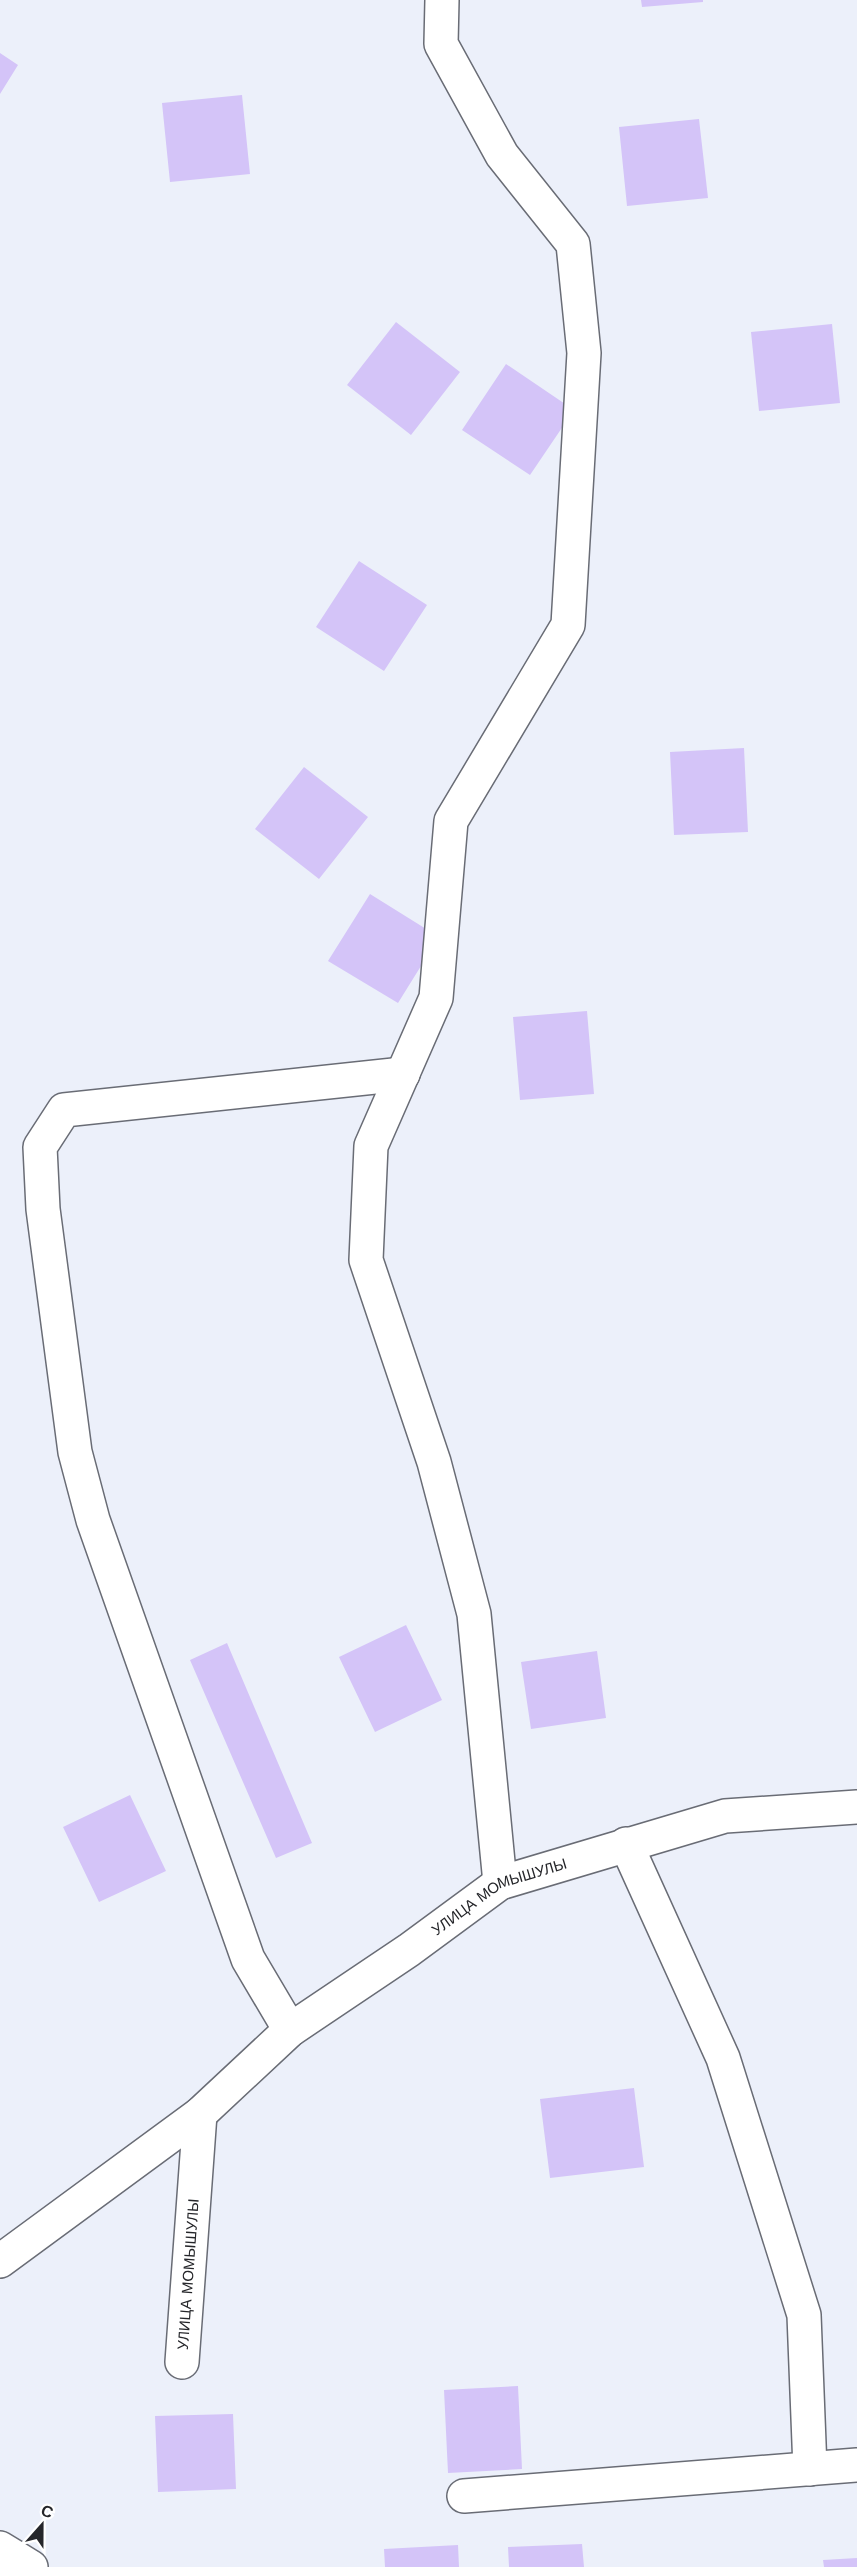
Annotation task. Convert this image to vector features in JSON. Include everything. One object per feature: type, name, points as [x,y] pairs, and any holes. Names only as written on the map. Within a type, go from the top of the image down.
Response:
[{"type":"street","points":[[442,0],[441,44],[502,155],[573,244],[584,353],[568,625],[451,821],[436,998],[371,1146],[366,1260],[434,1462],[474,1614],[500,1883]]},
{"type":"street","points":[[290,2030],[248,1959],[93,1520],[75,1452],[43,1209],[40,1147],[64,1110],[403,1074]]},
{"type":"street","name":"УЛИЦА МОМЫШУЛЫ","points":[[0,2261],[200,2114],[290,2030],[409,1950],[500,1883],[725,1816],[857,1807]]},
{"type":"street","points":[[626,1844],[723,2058],[804,2315],[810,2469]]},
{"type":"street","name":"УЛИЦА МОМЫШУЛЫ","points":[[182,2362],[200,2114]]},
{"type":"street","points":[[464,2496],[857,2465]]},
{"type":"street","points":[[0,2548],[32,2567]]},
{"type":"building","points":[[641,0],[703,0],[703,2],[642,7]]},
{"type":"building","points":[[0,53],[18,65],[0,94]]},
{"type":"building","points":[[242,95],[250,174],[170,182],[162,103]]},
{"type":"building","points":[[699,119],[708,198],[627,206],[619,127]]},
{"type":"building","points":[[396,322],[460,372],[411,435],[347,385]]},
{"type":"building","points":[[832,324],[840,403],[759,411],[751,332]]},
{"type":"building","points":[[506,364],[574,410],[530,475],[462,430]]},
{"type":"building","points":[[359,561],[427,605],[384,671],[316,627]]},
{"type":"building","points":[[744,748],[748,832],[674,835],[670,752]]},
{"type":"building","points":[[304,767],[368,817],[319,879],[255,829]]},
{"type":"building","points":[[370,894],[439,937],[398,1003],[328,961]]},
{"type":"building","points":[[587,1011],[594,1094],[520,1100],[513,1017]]},
{"type":"building","points":[[406,1625],[442,1700],[375,1732],[339,1657]]},
{"type":"building","points":[[227,1643],[312,1843],[276,1858],[190,1660]]},
{"type":"building","points":[[597,1651],[606,1718],[531,1729],[521,1662]]},
{"type":"building","points":[[130,1795],[166,1871],[99,1902],[63,1827]]},
{"type":"building","points":[[634,2088],[644,2167],[550,2178],[540,2099]]},
{"type":"building","points":[[518,2386],[522,2469],[448,2473],[444,2390]]},
{"type":"building","points":[[233,2414],[236,2489],[158,2492],[155,2416]]},
{"type":"building","points":[[582,2544],[584,2567],[509,2567],[508,2547]]},
{"type":"building","points":[[458,2545],[459,2567],[385,2567],[384,2549]]},
{"type":"building","points":[[857,2558],[857,2567],[824,2567],[823,2560]]}]
